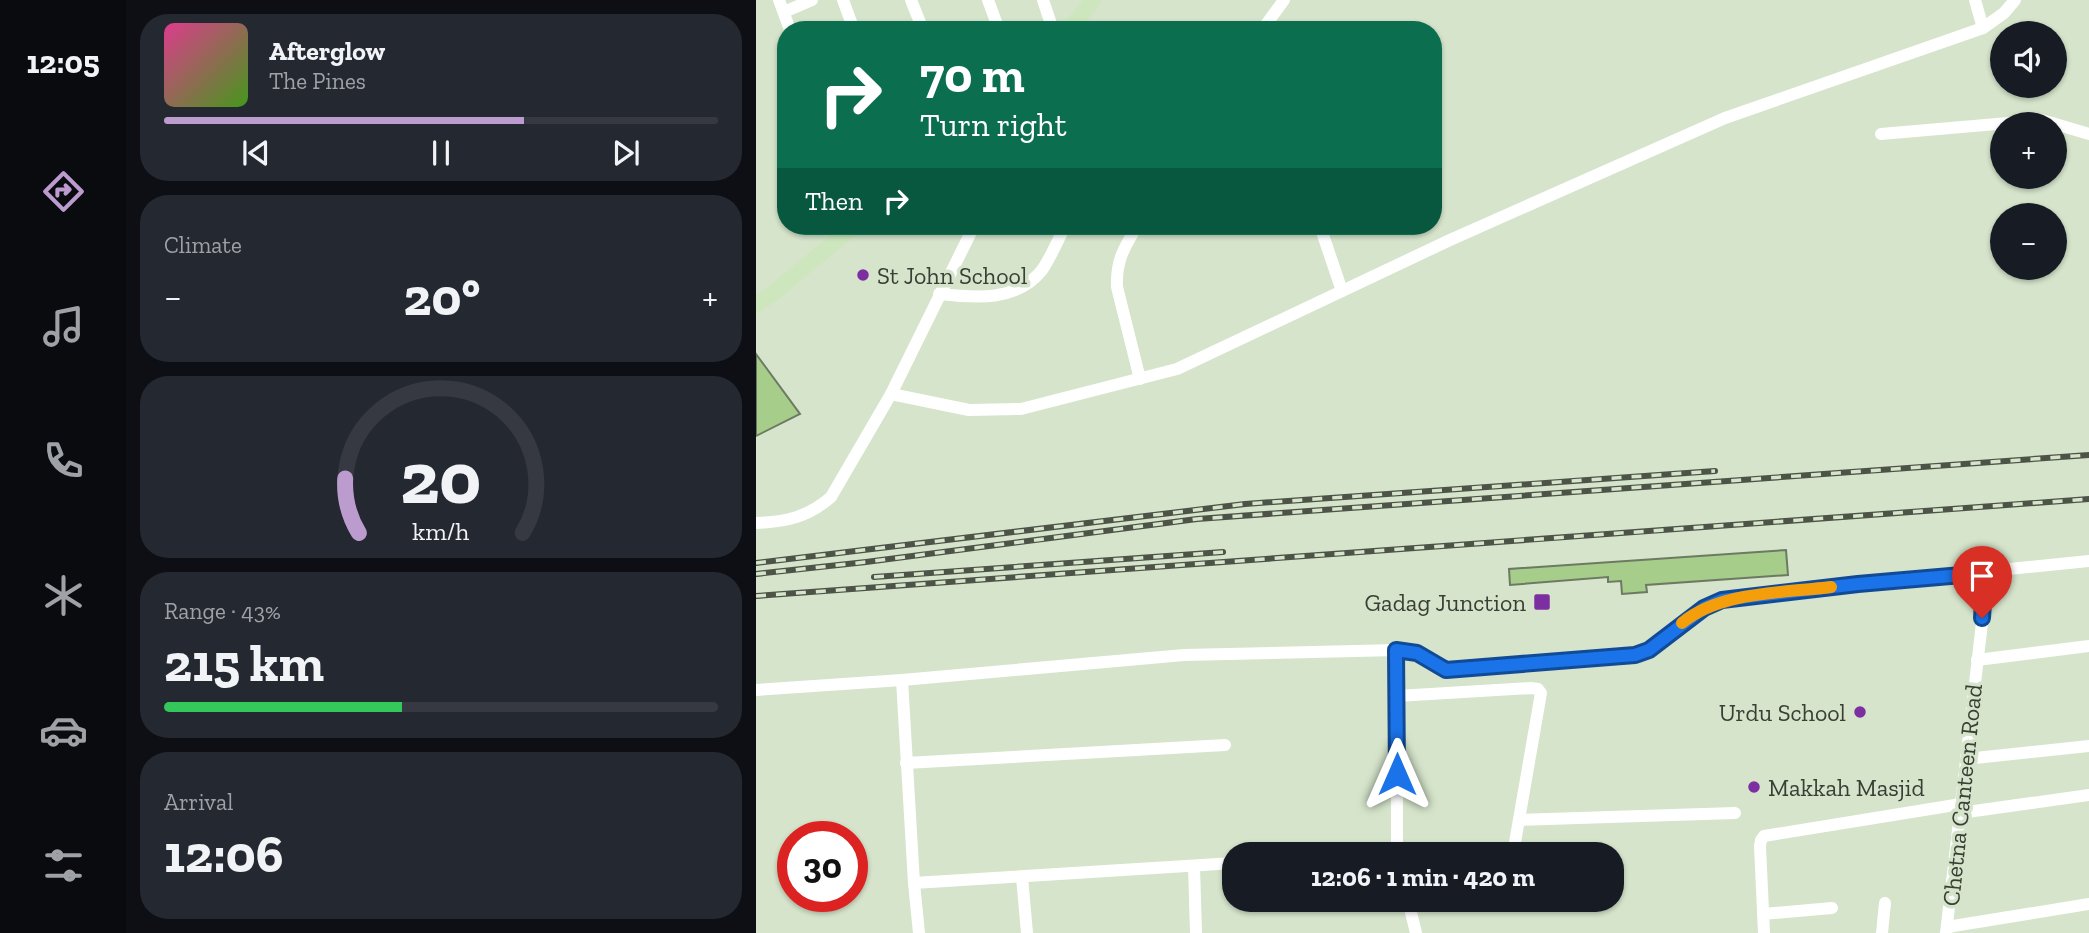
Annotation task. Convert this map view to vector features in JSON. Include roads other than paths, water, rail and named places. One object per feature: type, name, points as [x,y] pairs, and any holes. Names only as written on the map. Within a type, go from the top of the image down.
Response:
[{"type":"main road","points":[[1076,21],[1093,0]]},
{"type":"main road","points":[[756,304],[772,295],[843,235]]},
{"type":"street","points":[[781,6],[812,0]]},
{"type":"street","points":[[843,0],[851,21]]},
{"type":"street","points":[[911,0],[919,21]]},
{"type":"street","points":[[988,0],[996,21]]},
{"type":"street","points":[[1043,0],[1050,21]]},
{"type":"street","points":[[1269,21],[1284,0]]},
{"type":"street","points":[[1975,0],[1983,28]]},
{"type":"street","points":[[891,394],[969,410],[1021,409],[1177,369],[1450,240],[1725,118],[1983,28],[2004,13],[2015,0]]},
{"type":"street","points":[[1881,134],[2042,120],[2089,134]]},
{"type":"street","points":[[756,523],[782,522],[802,516],[817,509],[831,497],[891,394],[969,235]]},
{"type":"street","points":[[939,295],[970,297],[1013,292],[1028,284],[1042,269],[1060,235]]},
{"type":"street","points":[[1132,235],[1118,260],[1117,287],[1140,379]]},
{"type":"street","points":[[1323,235],[1342,291]]},
{"type":"street","points":[[756,690],[1184,655],[1396,650],[1417,653],[1446,670],[1635,655],[1649,650],[1704,608],[1722,600],[2089,561]]},
{"type":"street","name":"Chetna Canteen Road","points":[[1947,930],[1985,597],[1985,573]]},
{"type":"street","points":[[1978,660],[2089,646]]},
{"type":"street","points":[[1396,650],[1397,842]]},
{"type":"street","points":[[902,680],[919,933]]},
{"type":"street","points":[[1397,696],[1538,689],[1542,699],[1515,842]]},
{"type":"street","points":[[906,763],[1225,745]]},
{"type":"street","points":[[1966,759],[2089,746]]},
{"type":"street","points":[[1764,933],[1760,846],[1764,836],[1960,808],[2089,795]]},
{"type":"street","points":[[1519,820],[1735,813]]},
{"type":"street","points":[[914,883],[1222,864]]},
{"type":"street","points":[[1194,866],[1196,933]]},
{"type":"street","points":[[1022,877],[1027,933]]},
{"type":"street","points":[[1882,933],[1885,903]]},
{"type":"street","points":[[1947,930],[2089,904]]},
{"type":"street","points":[[1763,914],[1832,908]]},
{"type":"street","points":[[1411,912],[1416,933]]},
{"type":"railway","points":[[756,574],[1197,519],[2089,455]]},
{"type":"railway","points":[[756,563],[1245,504],[1715,471]]},
{"type":"railway","points":[[756,596],[2089,499]]},
{"type":"railway","points":[[874,577],[1223,552]]},
{"type":"place","name":"St John School","points":[[863,275]]},
{"type":"place","name":"Gadag Junction","points":[[1542,602]]},
{"type":"place","name":"Urdu School","points":[[1860,712]]},
{"type":"place","name":"Makkah Masjid","points":[[1754,787]]}]
